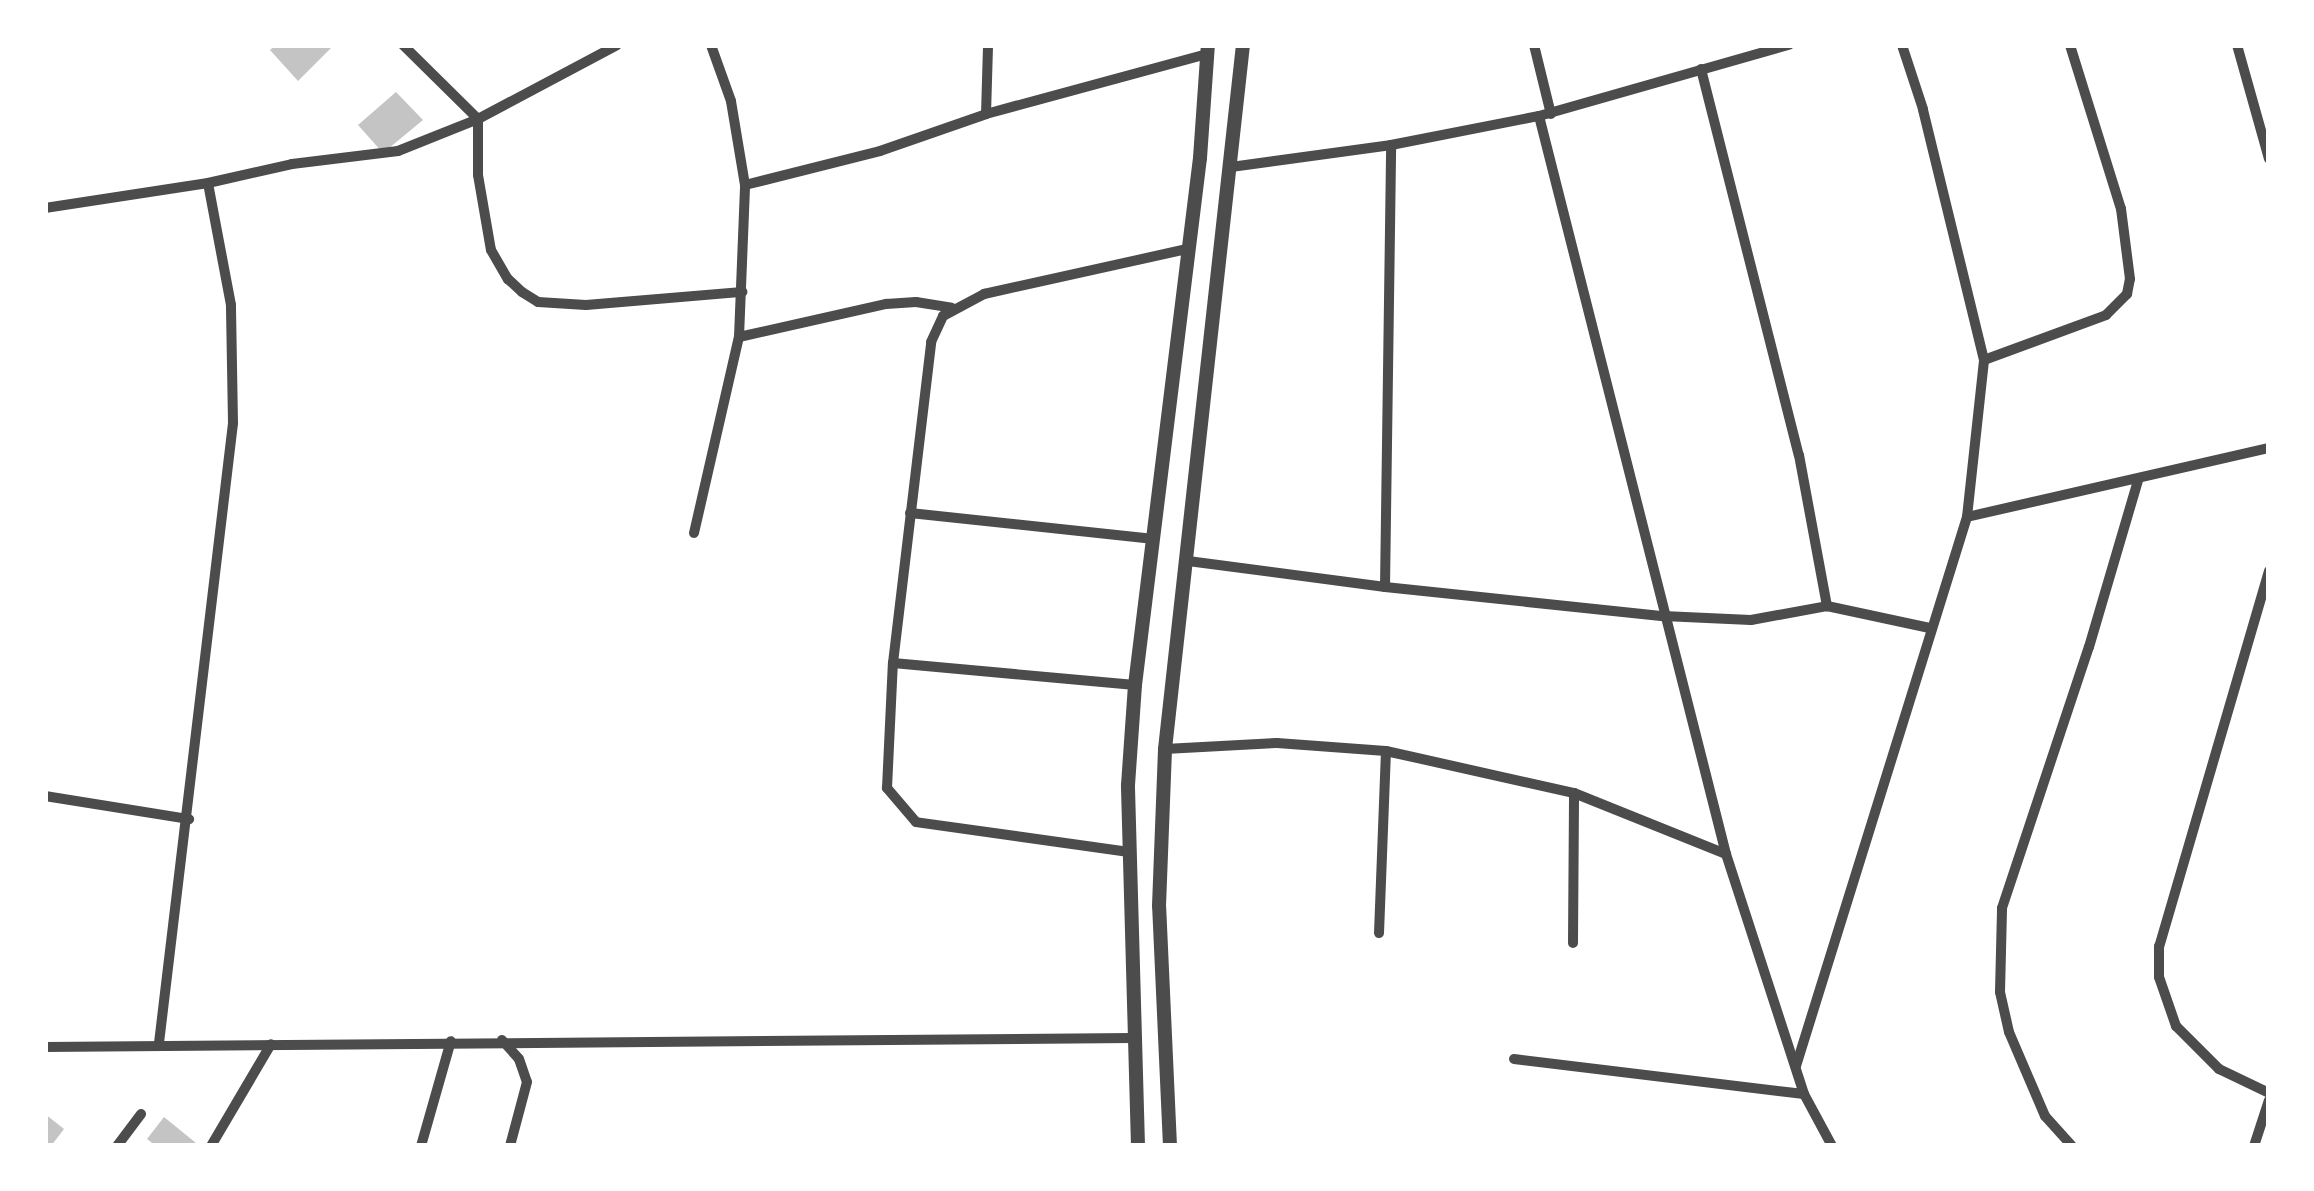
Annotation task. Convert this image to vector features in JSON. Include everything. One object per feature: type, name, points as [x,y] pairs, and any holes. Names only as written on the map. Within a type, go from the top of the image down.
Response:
[{"type":"street","points":[[403,45],[478,119],[478,174],[486,229],[500,266],[522,292],[538,302],[559,305],[742,292]]},
{"type":"street","points":[[45,208],[208,183],[292,164],[376,157],[478,119],[617,45]]},
{"type":"street","points":[[694,534],[739,336],[742,292],[745,185],[731,101],[711,45]]},
{"type":"street","points":[[986,114],[988,45]]},
{"type":"street","points":[[1170,1146],[1159,906],[1165,749],[1242,45]]},
{"type":"street","points":[[1534,45],[1545,115],[1663,616],[1726,854],[1804,1094],[1832,1146]]},
{"type":"street","points":[[1231,167],[1391,146],[1545,115],[1789,45]]},
{"type":"street","points":[[1796,1069],[1967,517],[1984,360],[1923,109],[1902,45]]},
{"type":"street","points":[[1984,360],[2106,315],[2127,294],[2130,279],[2121,209],[2070,45]]},
{"type":"street","points":[[2237,45],[2269,158]]},
{"type":"street","points":[[745,185],[880,152],[986,114],[1208,50],[1200,158],[1134,684],[1129,852],[1138,1146]]},
{"type":"street","points":[[1701,68],[1799,456],[1827,606]]},
{"type":"street","points":[[1385,587],[1391,146]]},
{"type":"street","points":[[159,1044],[233,423],[230,305],[208,183]]},
{"type":"street","points":[[1129,852],[916,822],[886,788],[893,663],[931,342],[938,322],[953,308],[984,294],[1187,249]]},
{"type":"street","points":[[739,336],[886,304],[916,302],[953,308]]},
{"type":"street","points":[[1967,517],[2269,448]]},
{"type":"street","points":[[2072,1146],[2045,1116],[2009,1032],[2000,992],[2002,908],[2089,646],[2138,480]]},
{"type":"street","points":[[910,514],[1152,539]]},
{"type":"street","points":[[1188,561],[1385,587],[1663,616],[1751,620],[1827,606],[1930,628]]},
{"type":"street","points":[[2254,1146],[2269,1096],[2219,1069],[2176,1026],[2159,977],[2159,946],[2269,571]]},
{"type":"street","points":[[893,663],[1134,684]]},
{"type":"street","points":[[1165,749],[1277,744],[1386,751],[1574,793],[1726,854]]},
{"type":"street","points":[[1380,933],[1386,751]]},
{"type":"street","points":[[1573,943],[1574,793]]},
{"type":"street","points":[[45,796],[188,819]]},
{"type":"street","points":[[45,1047],[502,1040],[1012,1042],[1132,1038]]},
{"type":"street","points":[[502,1040],[519,1059],[527,1082],[510,1146]]},
{"type":"street","points":[[421,1146],[450,1041]]},
{"type":"street","points":[[211,1146],[270,1044]]},
{"type":"street","points":[[1514,1059],[1804,1094]]},
{"type":"street","points":[[116,1146],[141,1114]]},
{"type":"building","points":[[276,45],[334,45],[298,81],[270,50]]},
{"type":"building","points":[[396,92],[423,120],[383,153],[358,125]]},
{"type":"building","points":[[45,1114],[64,1129],[51,1146],[45,1146]]},
{"type":"building","points":[[164,1117],[196,1143],[156,1146],[147,1139]]}]
